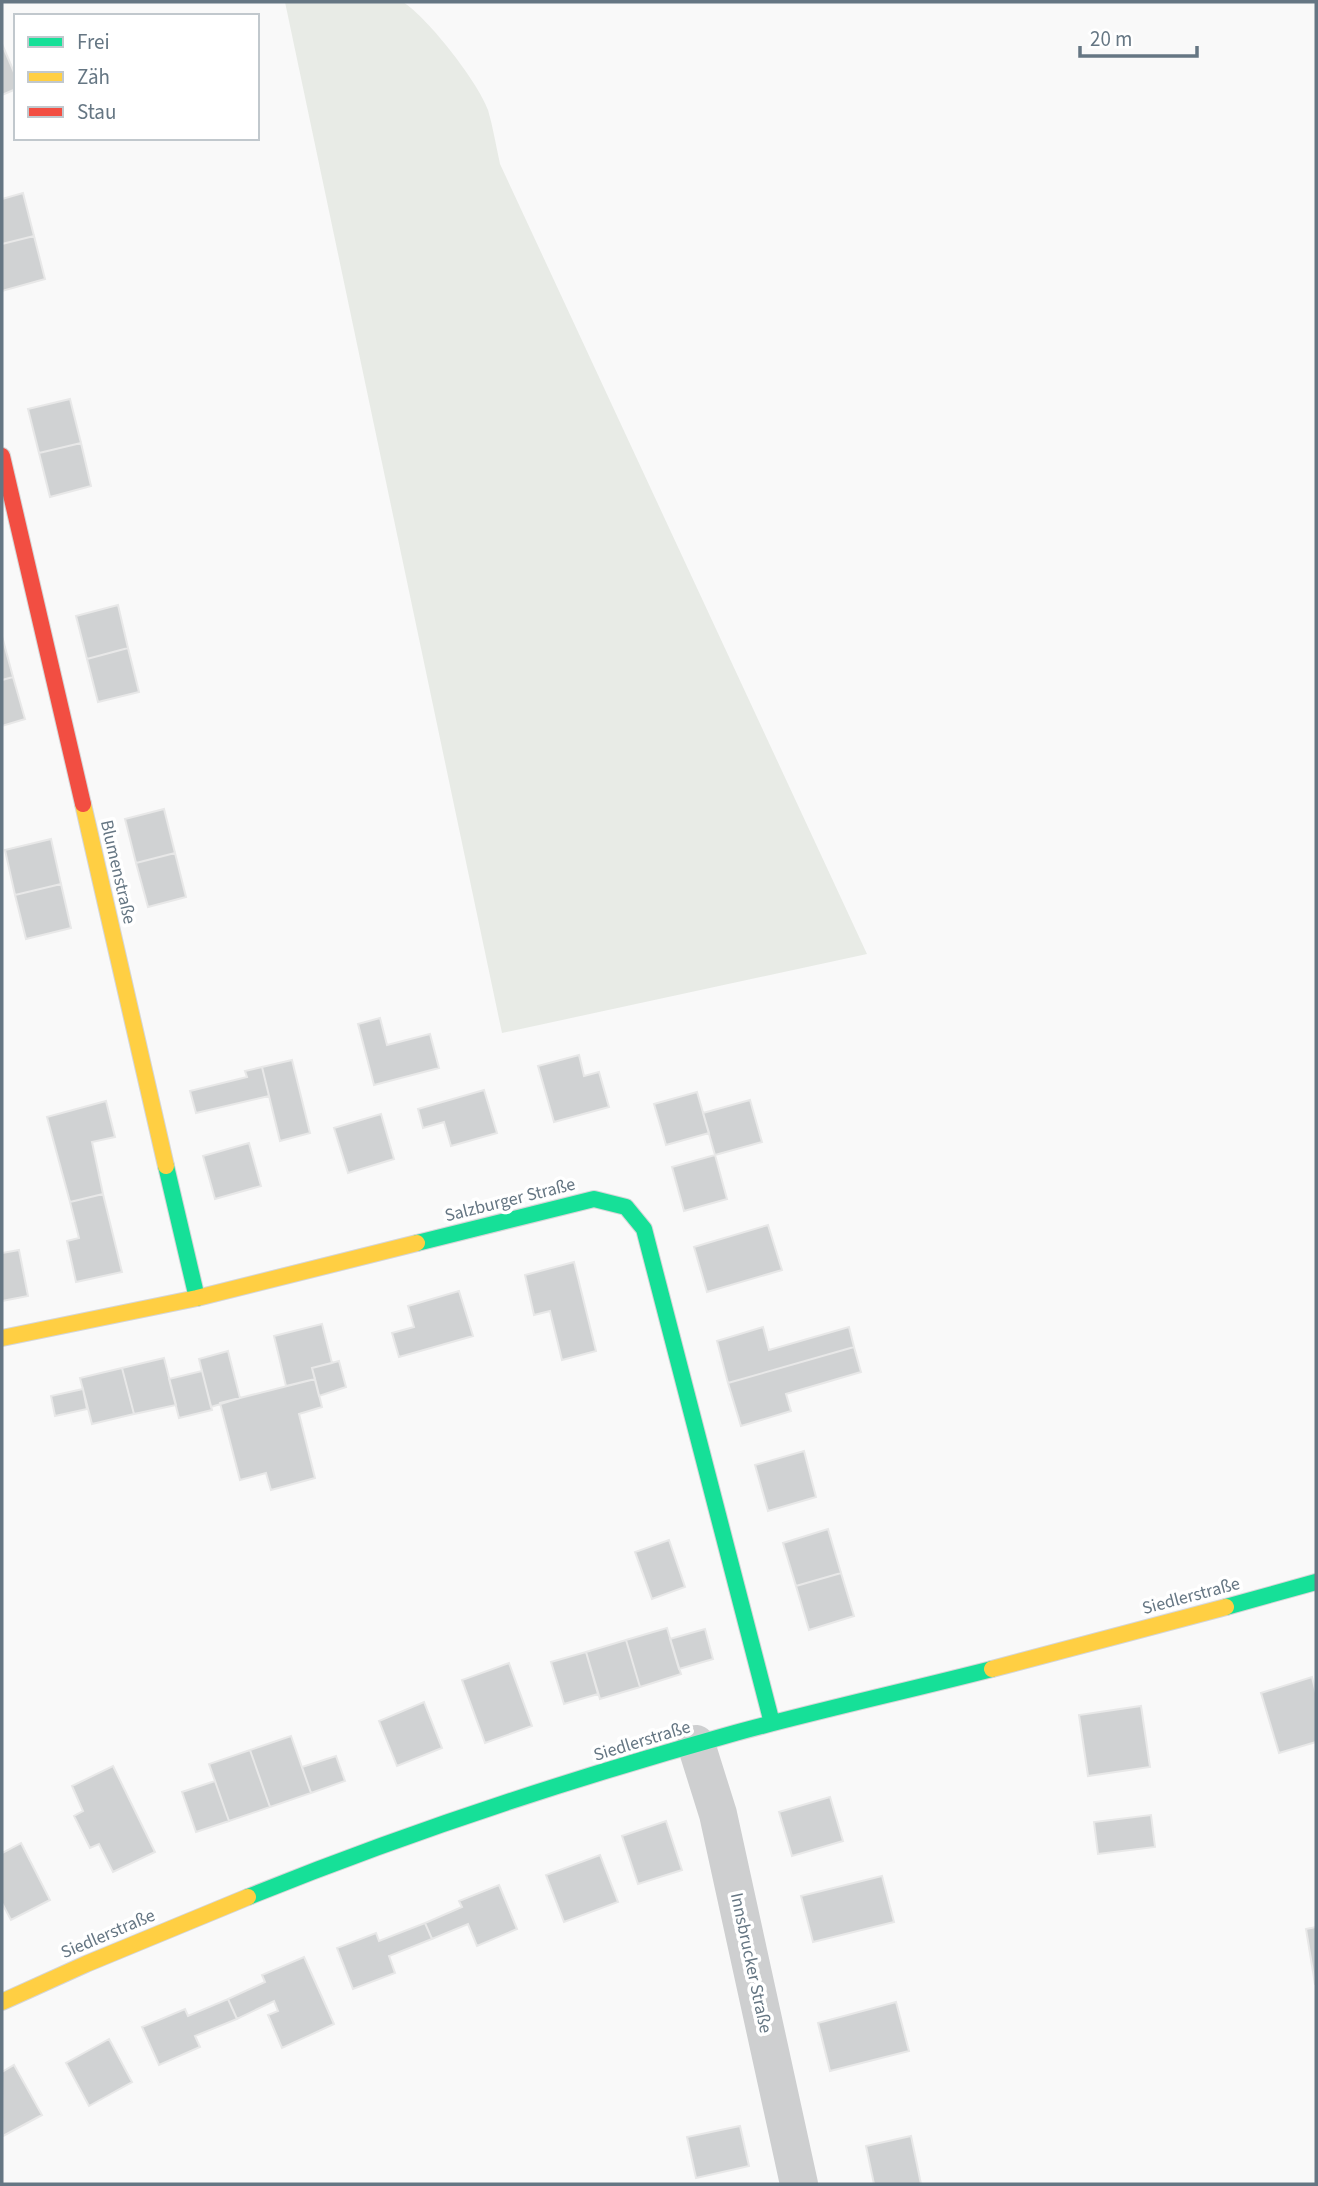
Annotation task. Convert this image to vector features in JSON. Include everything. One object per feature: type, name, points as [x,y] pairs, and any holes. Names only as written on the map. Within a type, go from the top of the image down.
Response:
[{"type":"street","name":"Blumenstraße","points":[[2,456],[197,1298]]},
{"type":"street","name":"Salzburger Straße","points":[[2,1338],[197,1298],[594,1199],[626,1207],[644,1229],[772,1723]]},
{"type":"street","name":"Siedlerstraße","points":[[2,2002],[100,1957],[260,1891],[471,1814],[772,1723],[994,1669],[1316,1582]]},
{"type":"street","name":"Innsbrucker Straße","points":[[696,1744],[718,1814],[799,2184]]},
{"type":"shaded area","points":[[285,2],[403,2],[438,36],[483,98],[500,164],[867,954],[502,1033]]},
{"type":"building","points":[[2,44],[14,72],[14,90],[2,95]]},
{"type":"building","points":[[23,193],[34,236],[2,244],[2,199]]},
{"type":"building","points":[[34,236],[45,279],[2,291],[2,244]]},
{"type":"building","points":[[70,399],[81,443],[39,453],[28,409]]},
{"type":"building","points":[[81,443],[91,486],[50,497],[39,453]]},
{"type":"building","points":[[118,605],[128,648],[87,659],[76,616]]},
{"type":"building","points":[[2,636],[13,677],[2,680]]},
{"type":"building","points":[[128,648],[139,692],[98,702],[87,659]]},
{"type":"building","points":[[13,677],[25,719],[2,726],[2,680]]},
{"type":"building","points":[[164,809],[175,853],[136,863],[125,819]]},
{"type":"building","points":[[51,839],[61,884],[15,895],[5,850]]},
{"type":"building","points":[[175,853],[186,897],[148,907],[136,863]]},
{"type":"building","points":[[61,884],[71,928],[26,939],[15,895]]},
{"type":"building","points":[[380,1018],[387,1045],[430,1034],[439,1068],[374,1085],[358,1024]]},
{"type":"building","points":[[579,1055],[584,1076],[599,1072],[609,1107],[554,1122],[538,1066]]},
{"type":"building","points":[[292,1060],[310,1133],[280,1141],[262,1067]]},
{"type":"building","points":[[262,1067],[269,1096],[196,1113],[190,1091],[247,1077],[245,1071]]},
{"type":"building","points":[[484,1090],[497,1133],[451,1146],[444,1122],[423,1128],[418,1109]]},
{"type":"building","points":[[697,1092],[709,1133],[666,1145],[654,1104]]},
{"type":"building","points":[[750,1100],[762,1142],[715,1155],[703,1113]]},
{"type":"building","points":[[106,1101],[115,1137],[92,1142],[103,1194],[70,1202],[47,1117]]},
{"type":"building","points":[[381,1114],[394,1159],[348,1173],[334,1128]]},
{"type":"building","points":[[249,1143],[261,1186],[215,1199],[203,1156]]},
{"type":"building","points":[[715,1155],[727,1199],[684,1211],[672,1167]]},
{"type":"building","points":[[103,1194],[122,1272],[76,1282],[67,1241],[79,1238],[70,1202]]},
{"type":"building","points":[[768,1225],[782,1270],[707,1292],[694,1247]]},
{"type":"building","points":[[19,1250],[28,1296],[2,1301],[2,1253]]},
{"type":"building","points":[[574,1262],[596,1351],[562,1360],[550,1311],[534,1315],[525,1275]]},
{"type":"building","points":[[459,1291],[473,1336],[399,1357],[392,1333],[414,1327],[408,1306]]},
{"type":"building","points":[[322,1324],[332,1363],[312,1368],[315,1379],[286,1386],[274,1336]]},
{"type":"building","points":[[763,1327],[769,1350],[849,1327],[854,1347],[728,1383],[717,1341]]},
{"type":"building","points":[[854,1347],[861,1372],[786,1394],[791,1411],[741,1426],[728,1383]]},
{"type":"building","points":[[228,1351],[240,1398],[211,1407],[199,1359]]},
{"type":"building","points":[[164,1358],[176,1405],[134,1414],[122,1368]]},
{"type":"building","points":[[339,1361],[346,1387],[319,1396],[312,1368]]},
{"type":"building","points":[[122,1368],[134,1414],[92,1424],[80,1378]]},
{"type":"building","points":[[202,1371],[212,1410],[179,1418],[169,1379]]},
{"type":"building","points":[[315,1379],[322,1407],[299,1414],[315,1478],[271,1490],[266,1473],[240,1480],[220,1403]]},
{"type":"building","points":[[83,1389],[87,1409],[55,1416],[51,1396]]},
{"type":"building","points":[[804,1451],[816,1497],[768,1511],[755,1465]]},
{"type":"building","points":[[828,1529],[841,1573],[796,1586],[783,1543]]},
{"type":"building","points":[[669,1540],[685,1587],[652,1599],[635,1552]]},
{"type":"building","points":[[841,1573],[854,1616],[809,1630],[796,1586]]},
{"type":"building","points":[[667,1628],[681,1674],[640,1687],[626,1640]]},
{"type":"building","points":[[705,1629],[713,1659],[679,1669],[670,1639]]},
{"type":"building","points":[[626,1640],[640,1687],[600,1699],[586,1652]]},
{"type":"building","points":[[586,1652],[598,1694],[564,1704],[551,1662]]},
{"type":"building","points":[[509,1663],[532,1726],[485,1743],[462,1680]]},
{"type":"building","points":[[1312,1677],[1316,1693],[1316,1742],[1279,1753],[1261,1693]]},
{"type":"building","points":[[424,1702],[442,1748],[397,1766],[379,1721]]},
{"type":"building","points":[[1141,1706],[1150,1767],[1088,1776],[1079,1715]]},
{"type":"building","points":[[291,1736],[311,1793],[270,1807],[250,1750]]},
{"type":"building","points":[[250,1750],[270,1807],[229,1821],[209,1764]]},
{"type":"building","points":[[336,1756],[345,1781],[311,1793],[302,1767]]},
{"type":"building","points":[[113,1766],[155,1852],[113,1872],[99,1844],[90,1848],[74,1816],[83,1811],[72,1786]]},
{"type":"building","points":[[215,1781],[229,1821],[196,1832],[182,1792]]},
{"type":"building","points":[[830,1797],[843,1841],[792,1856],[779,1812]]},
{"type":"building","points":[[1151,1815],[1155,1847],[1098,1854],[1094,1822]]},
{"type":"building","points":[[666,1821],[682,1870],[638,1884],[622,1836]]},
{"type":"building","points":[[21,1843],[50,1900],[11,1920],[2,1903],[2,1853]]},
{"type":"building","points":[[600,1855],[618,1902],[564,1922],[546,1875]]},
{"type":"building","points":[[882,1876],[894,1922],[813,1942],[801,1896]]},
{"type":"building","points":[[499,1885],[517,1929],[477,1946],[468,1924],[432,1939],[425,1923],[462,1907],[459,1901]]},
{"type":"building","points":[[425,1923],[432,1939],[389,1956],[395,1973],[353,1989],[337,1948],[376,1933],[379,1941]]},
{"type":"building","points":[[1316,1927],[1316,1984],[1315,1984],[1306,1929]]},
{"type":"building","points":[[304,1957],[334,2024],[282,2048],[268,2015],[278,2011],[274,2001],[237,2019],[228,1999],[265,1982],[262,1975]]},
{"type":"building","points":[[228,1999],[237,2019],[195,2036],[200,2047],[159,2065],[142,2027],[185,2009],[188,2016]]},
{"type":"building","points":[[896,2002],[909,2051],[830,2071],[818,2023]]},
{"type":"building","points":[[109,2039],[132,2082],[89,2106],[66,2063]]},
{"type":"building","points":[[14,2065],[42,2115],[3,2136],[2,2072]]},
{"type":"building","points":[[740,2126],[749,2166],[696,2178],[687,2137]]},
{"type":"building","points":[[911,2136],[921,2184],[874,2184],[866,2146]]},
{"type":"traffic: fast","points":[[166,1166],[197,1298]]},
{"type":"traffic: fast","points":[[417,1243],[594,1199],[626,1207],[644,1229],[772,1723]]},
{"type":"traffic: fast","points":[[1226,1607],[1316,1582]]},
{"type":"traffic: fast","points":[[248,1897],[428,1829],[612,1769],[767,1725],[992,1669]]},
{"type":"traffic: slow","points":[[83,804],[166,1166]]},
{"type":"traffic: slow","points":[[2,1338],[197,1298],[417,1243]]},
{"type":"traffic: slow","points":[[992,1669],[1226,1607]]},
{"type":"traffic: slow","points":[[2,2002],[248,1897]]},
{"type":"traffic: jam","points":[[2,456],[83,804]]}]
